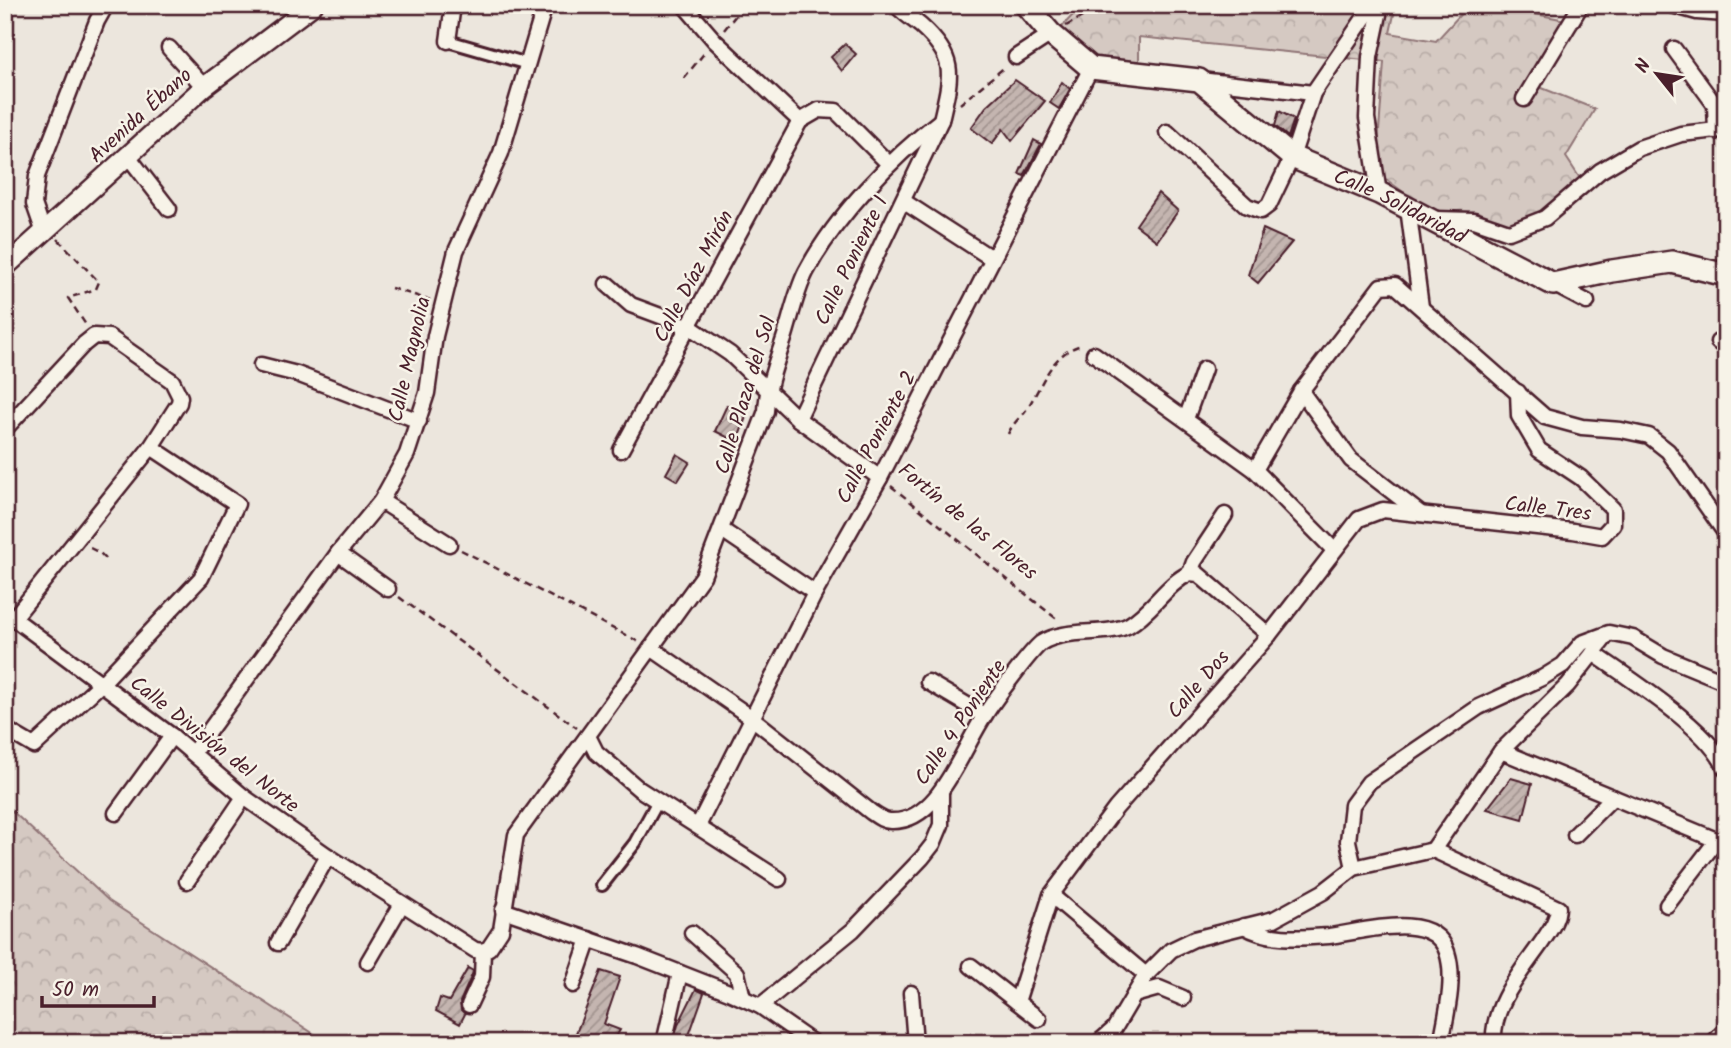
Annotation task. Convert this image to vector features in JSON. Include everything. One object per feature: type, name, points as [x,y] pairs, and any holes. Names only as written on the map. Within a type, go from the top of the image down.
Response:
[{"type":"main road","points":[[1026,5],[1051,34],[1091,68],[1199,80]]},
{"type":"main road","name":"Calle Solidaridad","points":[[1199,80],[1292,157],[1379,193],[1553,284]]},
{"type":"main road","points":[[1553,284],[1672,262],[1726,275]]},
{"type":"street","points":[[44,233],[34,204],[37,176],[97,20],[106,5]]},
{"type":"street","name":"Avenida Ébano","points":[[5,267],[204,86],[313,5]]},
{"type":"street","points":[[453,5],[448,41],[528,64]]},
{"type":"street","name":"Calle Magnolia","points":[[193,754],[338,553],[381,501],[407,453],[427,393],[435,336],[456,251],[501,153],[545,5]]},
{"type":"street","points":[[684,5],[715,41],[800,121],[819,110],[836,111],[890,164]]},
{"type":"street","name":"Calle Poniente 1","points":[[798,419],[942,120],[949,82],[948,61],[938,41],[896,5]]},
{"type":"street","points":[[1167,132],[1247,206],[1261,211],[1269,205],[1292,157],[1313,93],[1373,5]]},
{"type":"street","points":[[1379,193],[1367,118],[1370,57],[1381,5]]},
{"type":"street","points":[[1524,99],[1581,5]]},
{"type":"street","points":[[1672,5],[1726,14]]},
{"type":"street","points":[[1016,57],[1051,34]]},
{"type":"street","points":[[169,48],[204,86]]},
{"type":"street","points":[[1430,219],[1474,220],[1509,232],[1545,218],[1600,171],[1639,148],[1681,134],[1721,130],[1714,105],[1674,49]]},
{"type":"street","name":"Calle Poniente 2","points":[[698,826],[815,593],[880,478],[1091,68]]},
{"type":"street","points":[[1199,80],[1313,93]]},
{"type":"street","name":"Calle Plaza del Sol","points":[[484,951],[494,944],[500,930],[516,835],[703,576],[766,411],[767,390],[805,274],[829,236],[890,164],[912,142],[942,120]]},
{"type":"street","name":"Calle Díaz Mirón","points":[[621,450],[800,121]]},
{"type":"street","points":[[128,156],[169,209]]},
{"type":"street","points":[[904,201],[991,258]]},
{"type":"street","points":[[1408,208],[1421,307]]},
{"type":"street","name":"Fortín de las Flores","points":[[607,284],[631,305],[690,327],[730,354],[798,419],[880,478]]},
{"type":"street","points":[[1553,284],[1587,302]]},
{"type":"street","points":[[1255,470],[1301,391],[1381,286],[1395,285],[1545,417],[1582,427],[1649,436],[1668,451],[1726,534]]},
{"type":"street","points":[[5,429],[94,336],[108,337],[172,381],[180,397],[179,403],[151,447],[78,538],[9,616]]},
{"type":"street","points":[[1094,354],[1255,470],[1334,549]]},
{"type":"street","points":[[261,365],[297,374],[419,421]]},
{"type":"street","points":[[1186,419],[1204,369]]},
{"type":"street","points":[[1301,391],[1351,460],[1422,515]]},
{"type":"street","name":"Calle Tres","points":[[1382,510],[1602,536],[1612,524],[1613,509],[1581,478],[1539,450],[1519,416],[1518,392]]},
{"type":"street","points":[[5,729],[34,747],[103,682],[201,578],[237,504],[151,447]]},
{"type":"street","points":[[381,501],[449,544]]},
{"type":"street","name":"Calle Dos","points":[[1017,1002],[1051,895],[1116,808],[1269,635],[1334,549],[1359,520],[1382,510]]},
{"type":"street","points":[[1225,515],[1194,562],[1190,573],[1198,574],[1269,635]]},
{"type":"street","points":[[722,530],[815,593]]},
{"type":"street","points":[[338,553],[388,589]]},
{"type":"street","name":"Calle 4 Poniente","points":[[752,718],[871,812],[887,822],[905,820],[922,810],[942,791],[985,715],[1039,645],[1056,635],[1076,635],[1128,626],[1155,605],[1181,577],[1190,573]]},
{"type":"street","name":"Calle División del Norte","points":[[9,616],[103,682],[244,797],[402,904],[475,950],[484,951]]},
{"type":"street","points":[[1433,850],[1502,751],[1567,685],[1609,633]]},
{"type":"street","points":[[1354,868],[1348,841],[1352,805],[1369,782],[1479,707],[1542,678],[1563,665],[1583,643],[1609,633],[1633,638],[1663,656],[1726,682]]},
{"type":"street","points":[[651,648],[752,718]]},
{"type":"street","points":[[1593,653],[1657,698],[1699,734],[1723,761],[1726,770]]},
{"type":"street","points":[[928,682],[985,715]]},
{"type":"street","points":[[116,813],[172,736]]},
{"type":"street","points":[[588,736],[596,752],[609,765],[658,801],[779,879]]},
{"type":"street","points":[[1502,751],[1722,842],[1667,905]]},
{"type":"street","points":[[760,1006],[853,930],[922,858],[933,844],[941,825],[942,791]]},
{"type":"street","points":[[187,881],[244,797]]},
{"type":"street","points":[[1575,835],[1613,797]]},
{"type":"street","points":[[602,885],[635,843],[658,801]]},
{"type":"street","points":[[1098,1043],[1114,1029],[1146,975],[1171,950],[1194,939],[1274,919],[1323,892],[1354,868],[1433,850],[1558,908],[1554,924],[1510,989],[1492,1028],[1494,1043]]},
{"type":"street","points":[[278,943],[328,856]]},
{"type":"street","points":[[1051,895],[1146,975]]},
{"type":"street","points":[[368,962],[402,904]]},
{"type":"street","points":[[503,910],[637,956],[743,998],[760,1006],[813,1043]]},
{"type":"street","points":[[1244,926],[1256,933],[1272,937],[1330,936],[1398,925],[1420,929],[1435,936],[1447,950],[1450,989],[1441,1043]]},
{"type":"street","points":[[692,933],[737,973],[743,998]]},
{"type":"street","points":[[573,985],[589,939]]},
{"type":"street","points":[[469,1005],[482,977],[484,951]]},
{"type":"street","points":[[971,966],[1039,1019]]},
{"type":"street","points":[[664,1043],[680,973]]},
{"type":"street","points":[[1134,995],[1158,988],[1183,998]]},
{"type":"street","points":[[911,993],[915,1043]]},
{"type":"street","points":[[1713,1043],[1726,1028]]},
{"type":"path","points":[[1051,34],[1103,5]]},
{"type":"path","points":[[942,120],[1016,57]]},
{"type":"path","points":[[44,233],[61,241],[99,282],[96,289],[68,298],[94,336]]},
{"type":"path","points":[[391,288],[443,304]]},
{"type":"path","points":[[1008,434],[1054,363],[1070,349],[1081,345],[1094,354]]},
{"type":"path","name":"Fortín de las Flores","points":[[880,478],[1076,635]]},
{"type":"path","points":[[78,538],[107,561]]},
{"type":"path","points":[[449,544],[651,648]]},
{"type":"path","points":[[388,589],[588,736]]},
{"type":"green space","points":[[1082,5],[1396,5],[1390,33],[1436,41],[1469,5],[1489,5],[1581,23],[1532,84],[1595,109],[1566,157],[1583,183],[1514,230],[1440,219],[1376,172],[1384,62],[1139,37],[1139,79],[1109,75],[1060,29]]},
{"type":"green space","points":[[11,810],[109,901],[328,1043],[5,1043],[5,818]]},
{"type":"building","points":[[845,44],[856,54],[842,71],[831,57]]},
{"type":"building","points":[[1015,80],[1045,101],[1012,141],[1003,129],[992,144],[971,128],[986,107]]},
{"type":"building","points":[[1062,82],[1070,89],[1059,109],[1050,103]]},
{"type":"building","points":[[1279,111],[1294,119],[1288,137],[1275,126]]},
{"type":"building","points":[[1034,140],[1041,144],[1024,176],[1019,174]]},
{"type":"building","points":[[1158,193],[1178,211],[1157,241],[1136,225]]},
{"type":"building","points":[[1263,229],[1292,242],[1258,283],[1248,275]]},
{"type":"building","points":[[727,405],[747,414],[737,442],[715,431]]},
{"type":"building","points":[[677,454],[690,462],[678,481],[666,474]]},
{"type":"building","points":[[1511,778],[1532,784],[1523,819],[1487,809]]},
{"type":"building","points":[[468,968],[473,971],[460,1002],[461,1010],[465,1014],[460,1024],[436,1011],[440,998],[449,1001]]},
{"type":"building","points":[[601,971],[620,977],[604,1024],[620,1030],[613,1042],[599,1039],[597,1043],[572,1043]]},
{"type":"building","points":[[696,989],[704,993],[687,1041],[675,1036]]}]
